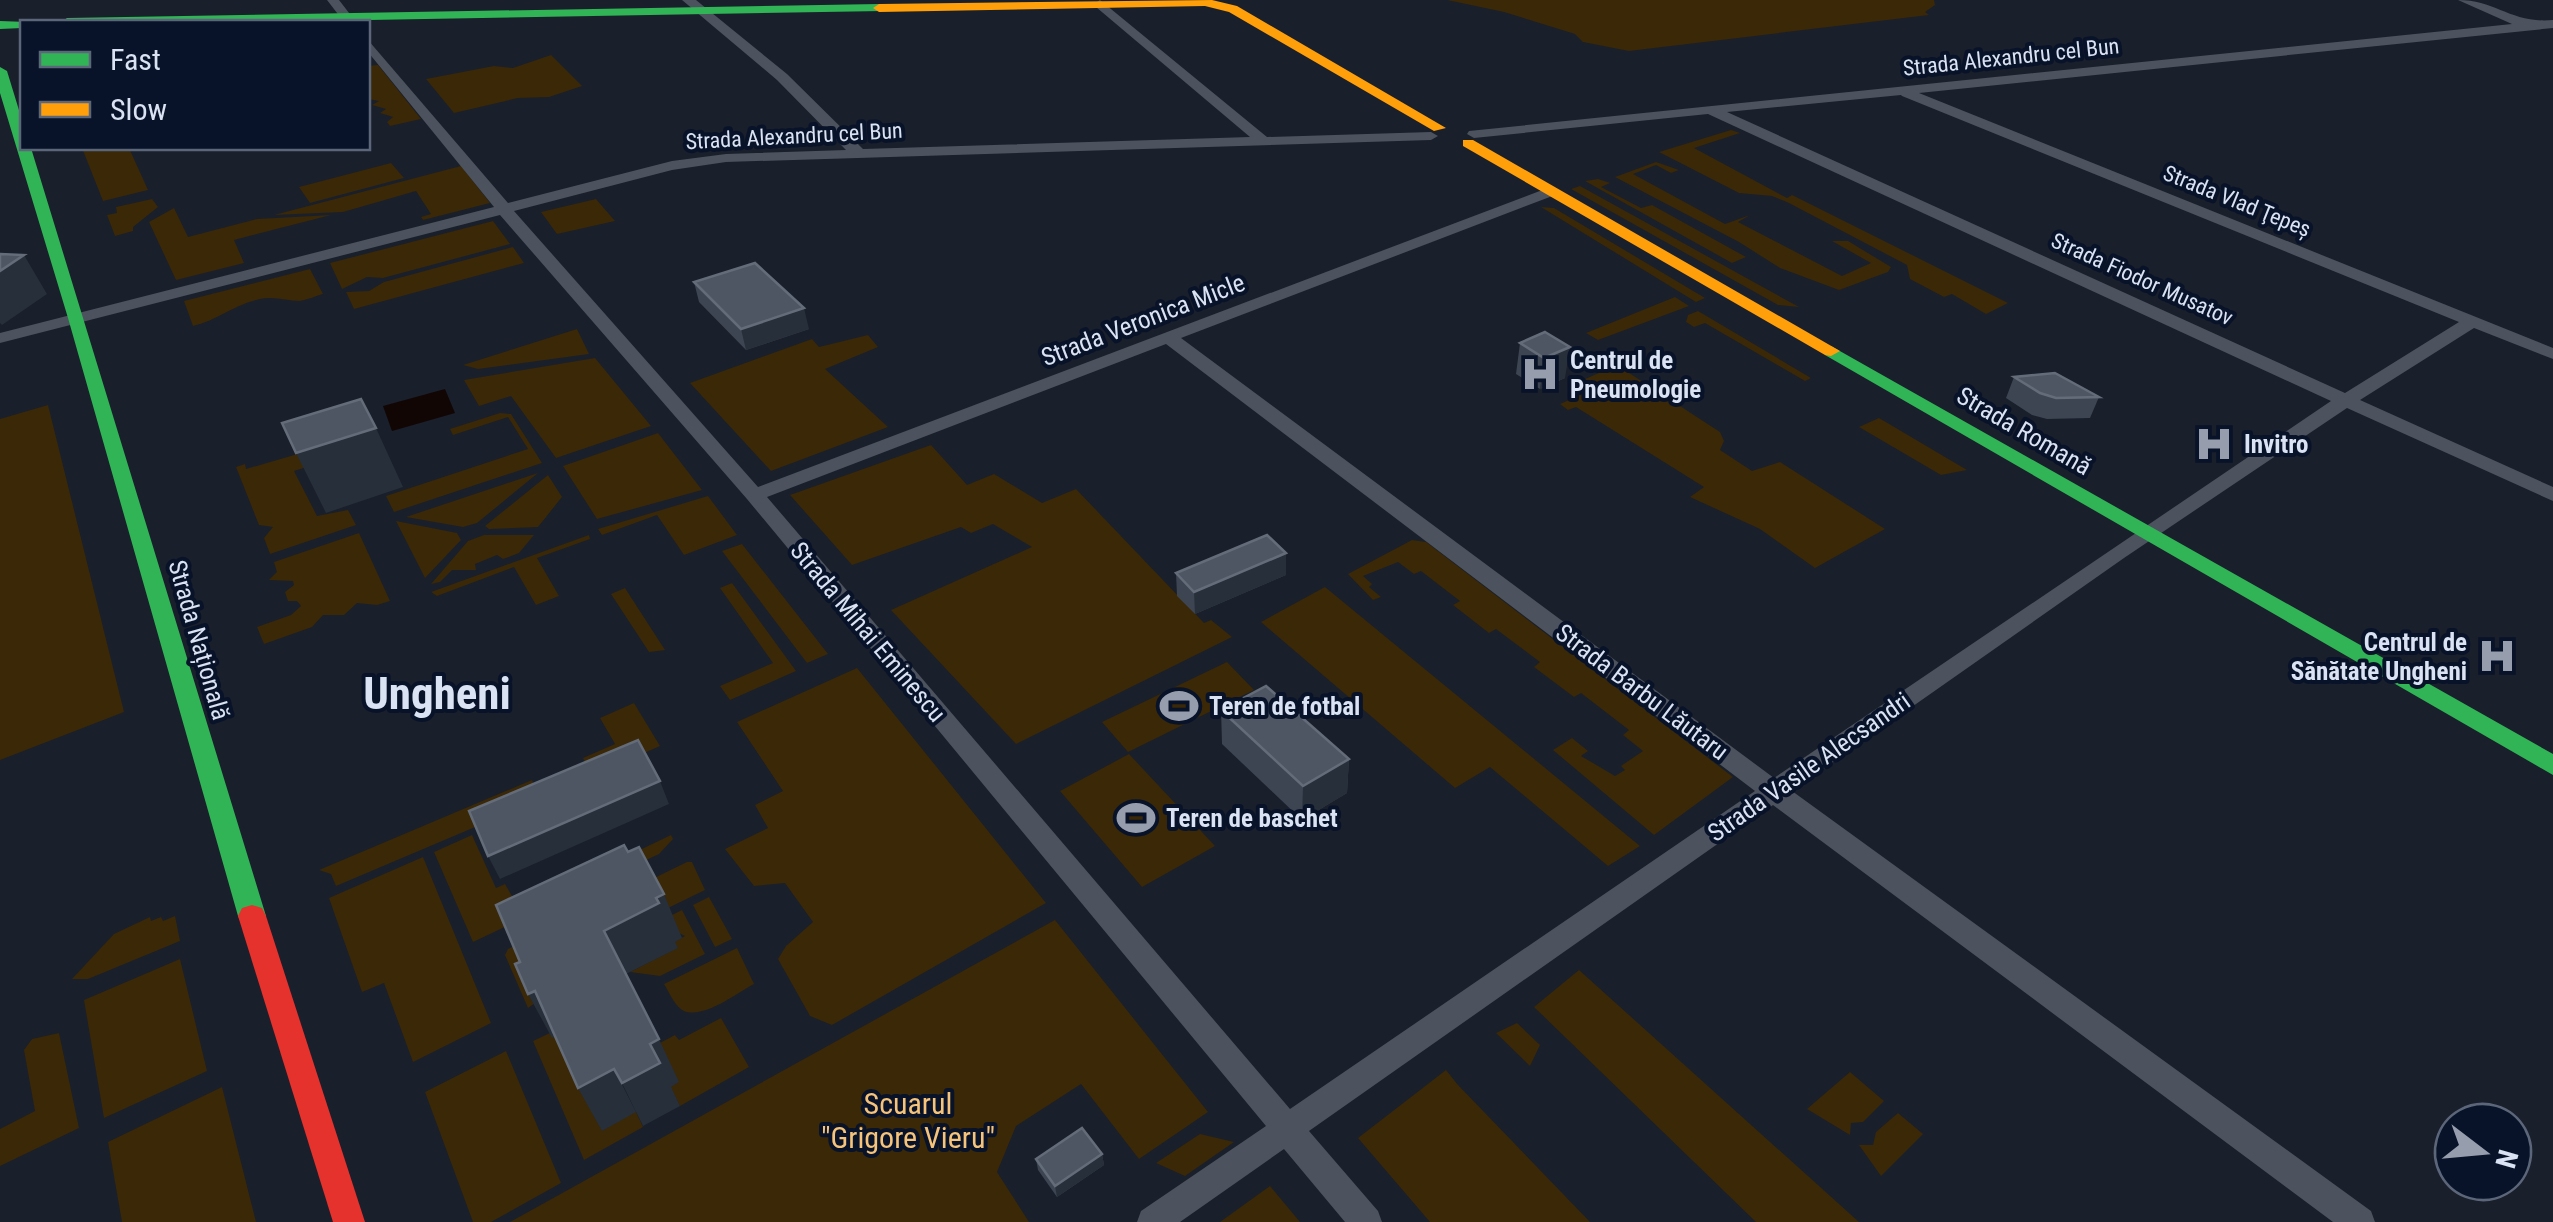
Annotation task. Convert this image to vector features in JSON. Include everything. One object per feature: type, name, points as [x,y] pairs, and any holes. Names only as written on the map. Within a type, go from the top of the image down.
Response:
[{"type":"main road","points":[[128,20],[694,5],[1214,2],[1233,9],[1435,132],[1445,144],[1471,139]]},
{"type":"main road","name":"Strada Națională","points":[[0,72],[20,136]]},
{"type":"main road","name":"Strada Romană","points":[[1471,139],[1550,192],[2553,766]]},
{"type":"main road","name":"Strada Națională","points":[[24,150],[266,966],[349,1222]]},
{"type":"street","points":[[2464,0],[2528,27]]},
{"type":"street","points":[[1100,4],[1263,141]]},
{"type":"street","points":[[694,5],[794,87],[860,154]]},
{"type":"street","name":"Strada Alexandru cel Bun","points":[[1471,139],[1709,110],[2553,24]]},
{"type":"street","name":"Strada Mihai Eminescu","points":[[370,46],[504,209],[754,495],[1366,1222]]},
{"type":"street","name":"Strada Vlad Ţepeș","points":[[1903,91],[2553,354]]},
{"type":"street","name":"Strada Fiodor Musatov","points":[[1709,110],[2553,494]]},
{"type":"street","name":"Strada Alexandru cel Bun","points":[[0,338],[672,166],[726,158],[1435,132]]},
{"type":"street","name":"Strada Veronica Micle","points":[[754,495],[1550,192]]},
{"type":"street","name":"Strada Vasile Alecsandri","points":[[1153,1222],[2146,532],[2472,322]]},
{"type":"street","name":"Strada Barbu Lăutaru","points":[[1168,338],[1773,792],[2359,1222]]},
{"type":"green space","points":[[1447,0],[1934,0],[1935,5],[1925,12],[1929,15],[1629,51],[1583,42],[1575,34],[1504,12]]},
{"type":"green space","points":[[551,55],[582,86],[549,97],[518,98],[454,113],[426,79],[494,66],[513,68]]},
{"type":"green space","points":[[378,65],[421,119],[390,126],[387,122],[393,117],[380,113],[386,109],[372,105],[379,101],[370,99],[370,66]]},
{"type":"green space","points":[[1731,130],[1740,133],[1694,148],[1787,198],[1792,195],[2008,303],[1986,314],[1952,294],[1944,297],[1910,279],[1907,265],[1787,202],[1772,196],[1739,193],[1659,152]]},
{"type":"green space","points":[[83,150],[130,150],[148,190],[103,201]]},
{"type":"green space","points":[[1656,162],[1679,170],[1671,173],[1656,165],[1633,174],[1725,224],[1750,215],[1738,222],[1842,276],[1871,263],[1832,241],[1848,241],[1891,267],[1888,272],[1839,290],[1780,268],[1615,177]]},
{"type":"green space","points":[[391,163],[404,178],[310,203],[299,187]]},
{"type":"green space","points":[[461,166],[490,203],[423,220],[421,217],[431,214],[416,191],[343,212],[274,215]]},
{"type":"green space","points":[[1598,179],[1610,183],[1601,187],[1641,208],[1652,205],[1746,257],[1732,263],[1585,181]]},
{"type":"green space","points":[[1580,186],[1799,307],[1778,305],[1571,189]]},
{"type":"green space","points":[[152,199],[158,207],[133,231],[115,236],[107,215],[117,213],[116,207]]},
{"type":"green space","points":[[596,199],[615,221],[557,234],[541,212]]},
{"type":"green space","points":[[1541,207],[1554,208],[1705,298],[1696,302]]},
{"type":"green space","points":[[174,208],[188,237],[257,219],[331,215],[234,240],[244,263],[176,280],[149,222]]},
{"type":"green space","points":[[493,221],[510,244],[383,278],[367,277],[342,289],[330,263]]},
{"type":"green space","points":[[513,247],[524,263],[354,309],[346,292],[369,291],[384,282]]},
{"type":"green space","points":[[310,269],[323,294],[299,301],[260,299],[193,326],[184,301]]},
{"type":"green space","points":[[1675,297],[1689,306],[1598,340],[1586,333]]},
{"type":"green space","points":[[1698,311],[1811,378],[1805,381],[1705,323],[1694,327],[1686,322],[1688,315]]},
{"type":"green space","points":[[577,329],[589,354],[478,369],[463,365]]},
{"type":"green space","points":[[868,335],[878,347],[825,369],[888,427],[771,471],[690,383],[812,339],[819,347]]},
{"type":"green space","points":[[595,358],[651,426],[556,458],[511,396],[479,406],[464,380]]},
{"type":"green space","points":[[1610,368],[1623,369],[1720,432],[1724,441],[1720,450],[1752,471],[1780,462],[1885,529],[1815,568],[1760,529],[1690,497],[1704,487],[1576,407],[1568,410],[1560,404],[1594,389],[1583,380]]},
{"type":"green space","points":[[48,405],[124,712],[0,760],[0,419]]},
{"type":"green space","points":[[500,413],[511,414],[542,463],[394,512],[386,496],[528,449],[508,417],[453,435],[450,429]]},
{"type":"green space","points":[[1879,418],[1967,470],[1941,475],[1859,427]]},
{"type":"green space","points":[[658,433],[702,490],[597,519],[563,466]]},
{"type":"green space","points":[[356,437],[363,449],[294,471],[317,516],[348,510],[356,525],[270,554],[264,538],[273,527],[259,525],[236,467],[245,464],[246,469]]},
{"type":"green space","points":[[931,445],[967,485],[994,474],[1042,503],[1076,489],[1204,623],[1211,620],[1232,637],[1016,744],[891,610],[1032,547],[993,524],[971,533],[961,527],[852,565],[790,495]]},
{"type":"green space","points":[[538,473],[477,523],[463,527],[406,517]]},
{"type":"green space","points":[[548,475],[562,497],[538,527],[485,526]]},
{"type":"green space","points":[[708,496],[737,535],[684,555],[657,515],[602,535],[598,529]]},
{"type":"green space","points":[[396,521],[457,533],[461,540],[425,578]]},
{"type":"green space","points":[[359,533],[390,601],[377,605],[357,603],[344,615],[323,615],[312,627],[264,644],[257,627],[291,615],[301,606],[297,601],[288,601],[285,592],[294,585],[293,581],[269,580],[277,572],[274,562]]},
{"type":"green space","points":[[484,535],[534,535],[519,553],[503,559],[497,555],[475,564],[476,570],[452,570],[440,582],[431,584],[468,541]]},
{"type":"green space","points":[[589,535],[590,539],[537,558],[559,596],[536,605],[514,567],[437,596],[431,592]]},
{"type":"green space","points":[[1412,540],[1426,542],[1733,777],[1654,835],[1553,750],[1572,738],[1588,751],[1581,756],[1615,776],[1625,770],[1621,766],[1643,751],[1623,735],[1629,730],[1581,693],[1574,697],[1534,667],[1540,662],[1496,629],[1489,633],[1453,605],[1460,601],[1421,571],[1414,574],[1398,562],[1363,576],[1381,597],[1373,600],[1348,574]]},
{"type":"green space","points":[[742,544],[828,654],[807,663],[722,551]]},
{"type":"green space","points":[[732,583],[796,671],[730,700],[720,686],[773,663],[720,588]]},
{"type":"green space","points":[[1325,587],[1640,846],[1608,866],[1490,767],[1455,788],[1261,622]]},
{"type":"green space","points":[[625,588],[666,650],[649,652],[611,594]]},
{"type":"green space","name":"Teren de fotbal","points":[[1227,662],[1254,690],[1128,752],[1102,722]]},
{"type":"green space","points":[[857,668],[1046,903],[832,1025],[810,1016],[778,959],[786,946],[813,922],[785,883],[754,886],[725,849],[768,828],[755,805],[783,791],[737,722]]},
{"type":"green space","points":[[634,703],[660,746],[592,776],[583,758],[615,744],[600,718]]},
{"type":"green space","name":"Teren de baschet","points":[[1129,754],[1215,846],[1142,887],[1060,791]]},
{"type":"green space","points":[[532,780],[541,799],[336,886],[331,874],[319,870]]},
{"type":"green space","points":[[472,835],[496,888],[505,884],[519,908],[671,835],[673,839],[659,854],[473,942],[434,852]]},
{"type":"green space","points":[[423,857],[491,1023],[413,1062],[384,983],[362,992],[329,898]]},
{"type":"green space","points":[[692,862],[705,890],[666,909],[528,1008],[505,955],[508,949]]},
{"type":"green space","points":[[709,897],[732,939],[715,947],[693,905]]},
{"type":"green space","points":[[682,910],[705,954],[660,976],[630,972],[677,948],[674,942],[685,936],[670,916]]},
{"type":"green space","points":[[175,916],[180,941],[88,979],[72,979],[114,934],[150,917],[151,921],[161,917],[163,921]]},
{"type":"green space","name":"Scuarul \"Grigore Vieru\"","points":[[1055,920],[1208,1112],[1139,1159],[1081,1084],[1016,1126],[997,1172],[1029,1222],[510,1222]]},
{"type":"green space","points":[[737,948],[754,984],[701,1011],[692,1013],[678,1006],[664,984]]},
{"type":"green space","points":[[180,959],[207,1071],[104,1118],[84,1000]]},
{"type":"green space","points":[[1579,970],[1859,1222],[1756,1222],[1534,1007]]},
{"type":"green space","points":[[721,1018],[749,1067],[680,1106],[670,1087],[658,1044],[675,1035],[679,1040]]},
{"type":"green space","points":[[1517,1023],[1540,1045],[1530,1066],[1496,1033]]},
{"type":"green space","points":[[59,1033],[79,1128],[0,1166],[0,1129],[35,1111],[24,1050],[32,1039]]},
{"type":"green space","points":[[550,1033],[558,1035],[636,1112],[643,1127],[584,1160],[533,1041]]},
{"type":"green space","points":[[506,1051],[561,1183],[491,1222],[473,1222],[425,1092]]},
{"type":"green space","points":[[1446,1070],[1590,1222],[1430,1222],[1358,1138]]},
{"type":"green space","points":[[1850,1072],[1884,1101],[1863,1122],[1851,1123],[1850,1135],[1807,1109]]},
{"type":"green space","points":[[222,1087],[256,1222],[122,1222],[108,1142]]},
{"type":"green space","points":[[1898,1113],[1923,1134],[1881,1176],[1859,1145],[1873,1145],[1876,1132]]},
{"type":"green space","points":[[1200,1134],[1234,1142],[1185,1176],[1156,1163]]},
{"type":"green space","points":[[1270,1186],[1300,1222],[1220,1222]]},
{"type":"shaded area","points":[[445,389],[455,413],[392,431],[383,406]]},
{"type":"building","points":[[0,254],[24,255],[0,271]]},
{"type":"building","points":[[755,263],[804,308],[741,329],[694,282]]},
{"type":"building","points":[[1545,332],[1570,347],[1544,358],[1520,343]]},
{"type":"building","points":[[2055,373],[2099,397],[2056,398],[2014,377]]},
{"type":"building","points":[[361,399],[376,428],[296,453],[282,423]]},
{"type":"building","points":[[1267,535],[1286,553],[1194,592],[1176,573]]},
{"type":"building","points":[[1266,686],[1349,759],[1303,786],[1221,710]]},
{"type":"building","points":[[638,740],[660,781],[488,856],[469,811]]},
{"type":"building","points":[[624,845],[628,852],[639,847],[664,894],[656,898],[659,903],[604,931],[659,1039],[650,1044],[660,1063],[622,1083],[614,1069],[578,1088],[535,991],[528,994],[515,964],[520,962],[496,905]]},
{"type":"building","points":[[1082,1128],[1102,1154],[1055,1186],[1036,1159]]},
{"type":"traffic: fast","points":[[183,20],[879,8]]},
{"type":"traffic: fast","points":[[0,25],[20,24]]},
{"type":"traffic: fast","points":[[0,71],[20,135]]},
{"type":"traffic: fast","points":[[25,150],[252,916]]},
{"type":"traffic: fast","points":[[1831,351],[2553,766]]},
{"type":"traffic: slow","points":[[879,8],[1205,2],[1233,9],[1439,128]]},
{"type":"traffic: slow","points":[[1468,143],[1831,351]]},
{"type":"traffic: jam","points":[[252,916],[349,1222]]},
{"type":"place","name":"Centrul de Pneumologie","points":[[1540,374]]},
{"type":"place","name":"Invitro","points":[[2214,444]]},
{"type":"place","name":"Centrul de Sănătate Ungheni","points":[[2497,656]]},
{"type":"place","name":"Teren de fotbal","points":[[1179,706]]},
{"type":"place","name":"Teren de baschet","points":[[1136,818]]},
{"type":"district","name":"Ungheni","points":[[437,693]]}]
